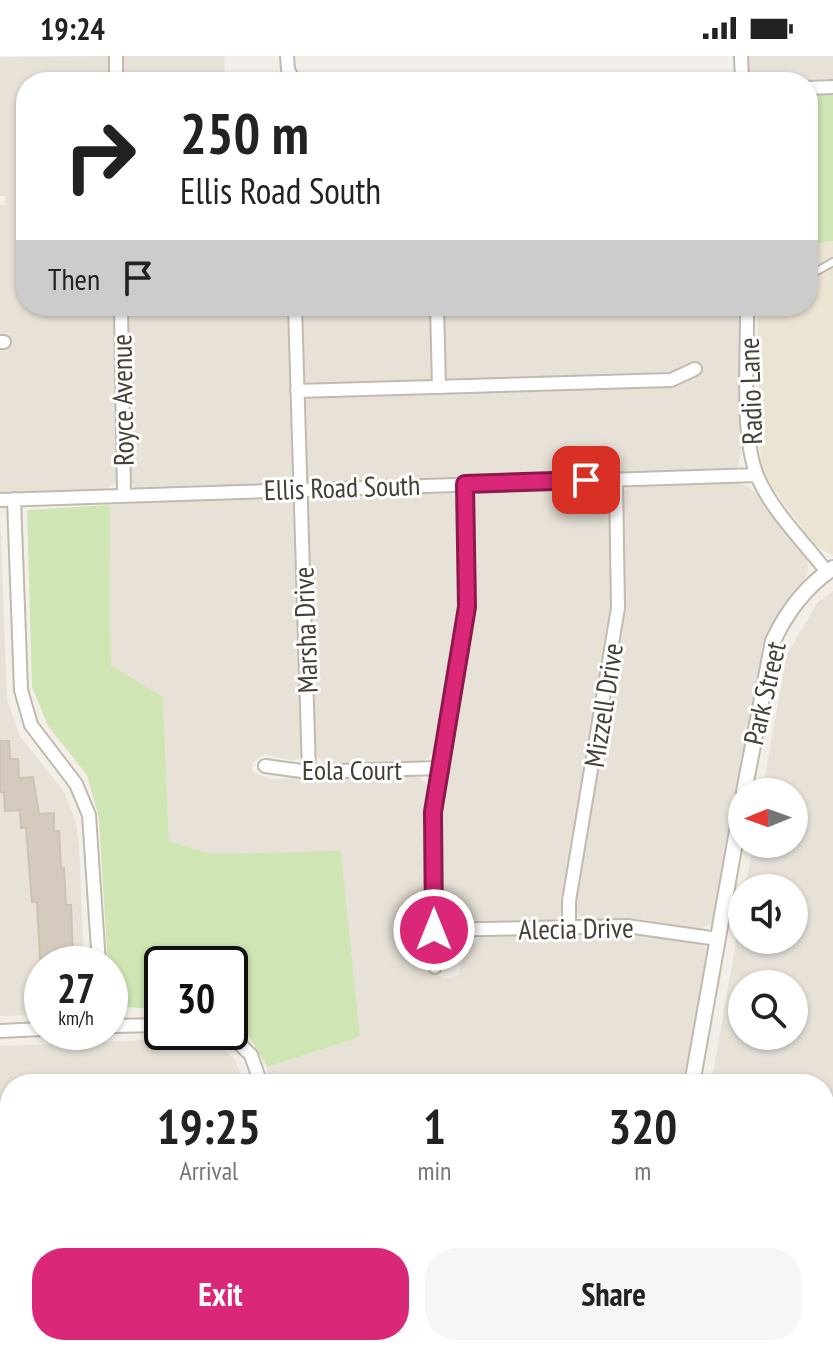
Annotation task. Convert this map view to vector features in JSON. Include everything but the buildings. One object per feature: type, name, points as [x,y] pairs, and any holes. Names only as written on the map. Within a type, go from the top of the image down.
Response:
[{"type":"street","name":"Royce Avenue","points":[[121,316],[124,495]]},
{"type":"street","name":"Marsha Drive","points":[[295,316],[309,772]]},
{"type":"street","points":[[437,316],[439,387]]},
{"type":"street","name":"Radio Lane","points":[[747,316],[750,443],[757,475]]},
{"type":"street","points":[[297,391],[671,380],[695,369]]},
{"type":"street","name":"Ellis Road South","points":[[0,500],[757,475]]},
{"type":"street","points":[[757,475],[765,492],[830,570]]},
{"type":"street","name":"Mizzell Drive","points":[[569,928],[569,901],[618,608],[616,480]]},
{"type":"street","points":[[435,967],[433,812],[467,607],[465,484]]},
{"type":"street","points":[[14,499],[21,690],[31,725],[76,784],[89,815],[98,946]]},
{"type":"street","name":"Park Street","points":[[747,778],[773,641],[791,607],[830,570]]},
{"type":"street","name":"Eola Court","points":[[265,766],[309,772],[439,768]]},
{"type":"street","points":[[694,1074],[732,858]]},
{"type":"street","name":"Alecia Drive","points":[[434,930],[653,927],[718,939]]},
{"type":"street","points":[[0,1031],[24,1030]]},
{"type":"street","points":[[246,1050],[251,1055],[258,1074]]},
{"type":"shaded area","points":[[110,56],[111,72],[16,72],[16,316],[115,316],[118,480],[105,490],[0,494],[0,346],[5,350],[10,346],[9,333],[0,336],[0,205],[5,204],[6,196],[0,196],[0,57]]},
{"type":"shaded area","points":[[121,56],[224,56],[225,72],[122,72]]},
{"type":"shaded area","points":[[747,56],[833,56],[833,81],[818,81],[818,72],[747,71]]},
{"type":"shaded area","points":[[833,241],[833,556],[816,546],[761,473],[757,316],[818,316],[818,243]]},
{"type":"shaded area","points":[[125,316],[739,316],[745,436],[737,468],[136,489],[128,478]]},
{"type":"shaded area","points":[[731,482],[747,486],[764,499],[807,557],[808,569],[804,582],[784,603],[769,632],[760,663],[740,778],[728,778],[728,843],[714,922],[700,930],[642,919],[586,920],[577,913],[574,904],[621,646],[625,604],[622,497],[626,489],[636,484]]},
{"type":"shaded area","points":[[597,485],[608,491],[611,500],[613,612],[560,915],[553,921],[448,924],[440,917],[439,907],[438,799],[474,601],[471,501],[483,489]]},
{"type":"shaded area","points":[[442,490],[454,494],[459,503],[461,591],[435,751],[423,762],[325,764],[314,754],[307,504],[317,493]]},
{"type":"shaded area","points":[[289,495],[295,501],[303,754],[294,761],[264,754],[252,763],[252,772],[270,779],[404,774],[419,777],[428,785],[425,814],[428,958],[431,971],[445,979],[459,975],[463,954],[481,936],[634,931],[689,939],[704,946],[709,952],[687,1074],[268,1074],[267,1067],[360,1037],[341,852],[211,854],[169,841],[163,697],[111,665],[110,505]]},
{"type":"shaded area","points":[[0,509],[7,699],[20,736],[65,793],[76,823],[83,946],[24,946],[24,1015],[0,1016]]},
{"type":"shaded area","points":[[833,591],[833,1074],[713,1074],[728,987],[728,1050],[808,1050],[808,970],[731,970],[734,954],[808,954],[808,874],[748,874],[750,858],[808,858],[808,778],[765,778],[787,654],[818,602]]},
{"type":"shaded area","points":[[144,1040],[144,1050],[224,1050],[235,1060],[241,1074],[0,1074],[0,1046],[24,1045],[24,1050],[128,1050],[128,1041]]},
{"type":"green space","points":[[833,92],[833,241],[818,243],[818,93]]},
{"type":"green space","points":[[110,505],[111,665],[163,697],[169,841],[211,854],[341,851],[360,1037],[267,1067],[248,1035],[248,946],[144,946],[144,1008],[128,1007],[128,946],[107,946],[99,818],[87,775],[48,726],[32,687],[27,510]]},
{"type":"route","points":[[434,930],[433,812],[467,607],[465,484],[586,480]]}]
